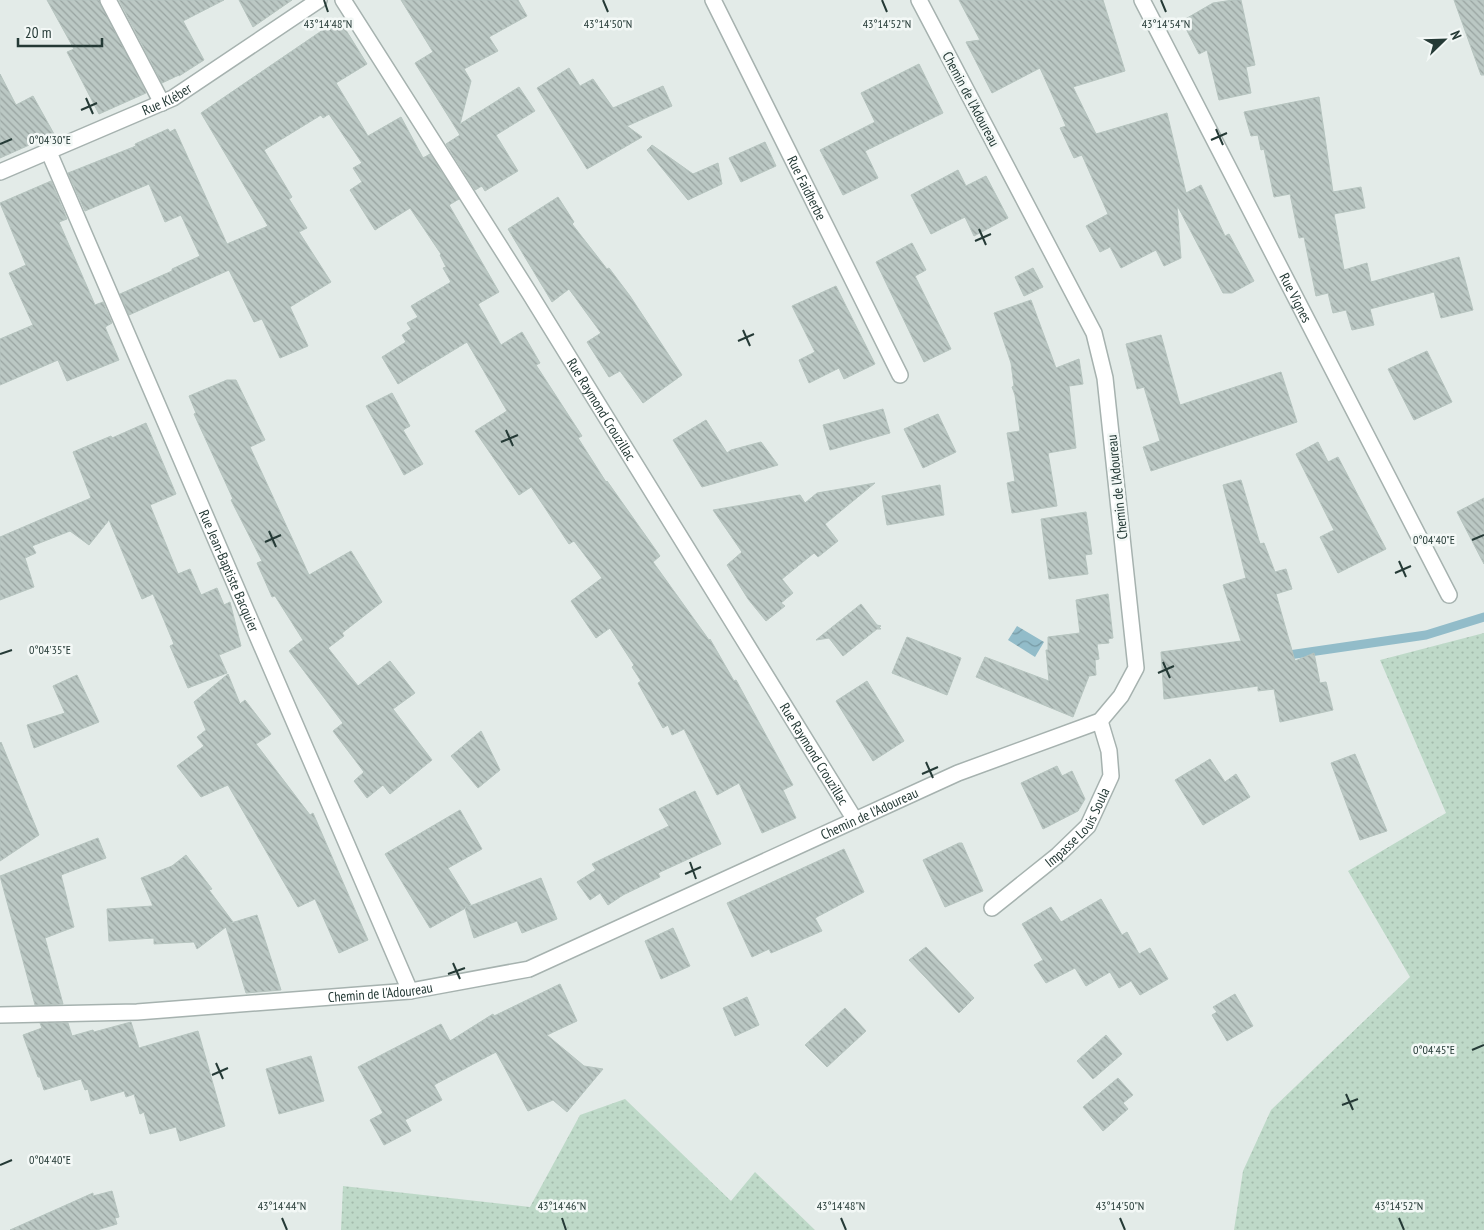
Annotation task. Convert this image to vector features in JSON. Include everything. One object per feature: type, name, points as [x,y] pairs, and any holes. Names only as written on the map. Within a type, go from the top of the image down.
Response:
[{"type":"street","points":[[108,0],[162,104]]},
{"type":"street","name":"Rue Kléber","points":[[0,172],[48,150],[162,104],[320,0]]},
{"type":"street","name":"Rue Raymond Crouzillac","points":[[343,0],[535,303],[855,820]]},
{"type":"street","name":"Rue Faidherbe","points":[[713,0],[900,375]]},
{"type":"street","name":"Chemin de l'Adoureau","points":[[0,1015],[137,1012],[410,991],[529,969],[958,773],[1100,721],[1121,696],[1136,668],[1105,378],[1094,333],[920,0]]},
{"type":"street","name":"Rue Vignes","points":[[1142,0],[1449,595]]},
{"type":"street","name":"Rue Jean-Baptiste Bacquier","points":[[48,150],[410,991]]},
{"type":"street","name":"Impasse Louis Soula","points":[[992,908],[1058,855],[1088,826],[1110,776],[1109,751],[1100,721]]},
{"type":"green space","points":[[1484,633],[1484,1230],[1234,1230],[1243,1171],[1271,1110],[1410,977],[1348,871],[1446,813],[1380,660]]},
{"type":"green space","points":[[625,1099],[731,1201],[755,1172],[815,1230],[341,1230],[343,1186],[530,1207],[580,1115]]},
{"type":"water","points":[[1017,626],[1044,642],[1035,657],[1008,640]]},
{"type":"building","points":[[47,0],[99,0],[146,93],[99,114],[67,52],[74,49]]},
{"type":"building","points":[[119,0],[224,0],[183,21],[204,60],[179,76],[162,83]]},
{"type":"building","points":[[239,0],[292,0],[253,27]]},
{"type":"building","points":[[401,0],[518,0],[527,16],[489,37],[498,51],[464,69],[471,81],[460,124],[519,87],[535,111],[496,135],[518,171],[485,191],[482,186],[475,190],[446,144],[460,135],[415,63],[433,52]]},
{"type":"building","points":[[959,0],[1103,0],[1125,71],[1073,87],[1096,134],[1167,113],[1186,193],[1201,185],[1225,236],[1229,234],[1254,281],[1232,293],[1223,293],[1177,205],[1181,258],[1164,266],[1156,250],[1121,268],[1110,247],[1100,252],[1086,226],[1108,214],[1082,155],[1074,158],[1060,128],[1066,126],[1040,68],[992,93],[966,42],[980,40]]},
{"type":"building","points":[[1241,0],[1255,65],[1246,67],[1251,93],[1219,100],[1207,50],[1199,54],[1182,21],[1213,3]]},
{"type":"building","points":[[1454,0],[1484,0],[1484,75],[1481,75]]},
{"type":"building","points":[[339,19],[367,64],[336,83],[368,136],[401,117],[423,158],[430,154],[459,199],[449,205],[499,292],[478,304],[501,345],[522,332],[540,363],[536,365],[582,436],[578,438],[606,482],[660,556],[653,562],[710,639],[734,681],[736,680],[793,785],[783,790],[796,818],[762,833],[739,783],[717,795],[684,729],[672,735],[668,725],[663,728],[638,683],[641,681],[632,667],[634,665],[610,628],[596,638],[571,601],[602,578],[574,541],[569,544],[531,487],[519,495],[475,431],[507,411],[467,342],[398,384],[382,357],[406,342],[402,335],[411,329],[407,323],[418,317],[411,306],[451,282],[443,268],[446,267],[441,254],[410,208],[375,230],[350,190],[362,182],[353,168],[362,163],[329,114],[323,118],[321,115],[264,150],[292,197],[289,199],[307,228],[299,232],[331,282],[290,307],[308,346],[280,358],[262,319],[254,322],[229,270],[129,315],[120,294],[172,271],[172,269],[200,256],[181,215],[165,222],[149,184],[85,211],[68,173],[136,146],[135,144],[168,129],[170,132],[175,129],[227,244],[268,226],[201,113]]},
{"type":"building","points":[[919,64],[943,113],[865,151],[878,178],[843,195],[820,150],[875,122],[861,93]]},
{"type":"building","points":[[569,68],[580,86],[593,79],[613,108],[663,86],[672,106],[627,126],[642,137],[587,169],[537,88]]},
{"type":"building","points":[[0,74],[16,105],[33,96],[54,134],[0,158]]},
{"type":"building","points":[[1319,97],[1333,192],[1361,187],[1365,208],[1334,214],[1344,270],[1367,263],[1371,282],[1459,257],[1473,310],[1441,318],[1434,292],[1370,309],[1374,325],[1352,330],[1346,310],[1333,313],[1328,293],[1316,296],[1304,237],[1299,238],[1290,194],[1274,197],[1264,149],[1261,150],[1258,135],[1251,136],[1244,112]]},
{"type":"building","points":[[765,142],[776,166],[741,182],[729,158]]},
{"type":"building","points":[[652,145],[693,174],[718,163],[722,184],[688,200],[647,150]]},
{"type":"building","points":[[958,170],[966,186],[986,176],[1008,218],[974,236],[965,217],[931,234],[911,195]]},
{"type":"building","points":[[51,181],[67,219],[59,222],[95,305],[103,302],[112,323],[105,327],[119,360],[67,381],[58,360],[0,385],[0,339],[33,325],[9,273],[26,265],[0,203]]},
{"type":"building","points":[[558,197],[574,222],[572,224],[630,296],[682,375],[643,403],[620,371],[609,377],[587,342],[601,333],[569,289],[552,302],[508,229]]},
{"type":"building","points":[[912,243],[926,270],[915,276],[951,349],[924,362],[876,262]]},
{"type":"building","points":[[1033,268],[1043,287],[1024,296],[1015,277]]},
{"type":"building","points":[[836,286],[875,364],[844,379],[839,368],[809,383],[799,360],[815,352],[792,306]]},
{"type":"building","points":[[1031,300],[1056,368],[1079,359],[1083,384],[1069,386],[1076,448],[1048,453],[1057,506],[1012,513],[1007,483],[1015,481],[1007,433],[1020,431],[1015,395],[1012,387],[1014,386],[1011,363],[994,313]]},
{"type":"building","points":[[1161,335],[1180,405],[1281,372],[1297,422],[1151,471],[1143,447],[1160,441],[1144,387],[1137,389],[1126,344]]},
{"type":"building","points":[[1427,351],[1452,402],[1414,420],[1388,369]]},
{"type":"building","points":[[227,380],[236,380],[265,440],[250,447],[309,575],[351,551],[382,602],[342,633],[344,636],[328,648],[358,686],[390,661],[415,693],[393,709],[432,760],[390,794],[383,785],[367,798],[354,781],[364,772],[333,731],[343,723],[289,651],[303,640],[275,596],[272,597],[257,563],[262,561],[231,500],[233,499],[194,414],[196,413],[189,396]]},
{"type":"building","points":[[392,393],[410,426],[403,430],[423,464],[404,475],[366,406]]},
{"type":"building","points":[[883,409],[890,433],[830,450],[823,425]]},
{"type":"building","points":[[938,414],[956,452],[923,468],[904,429]]},
{"type":"building","points":[[706,420],[727,453],[731,450],[761,442],[778,465],[702,487],[673,440]]},
{"type":"building","points":[[146,423],[176,494],[150,505],[178,574],[190,569],[201,595],[217,588],[224,605],[230,602],[241,646],[219,655],[227,673],[188,688],[170,646],[174,644],[153,594],[142,599],[109,520],[89,545],[70,531],[32,546],[36,553],[25,558],[34,587],[0,600],[0,537],[91,498],[73,452]]},
{"type":"building","points":[[1318,442],[1328,462],[1338,457],[1386,549],[1338,573],[1320,537],[1334,530],[1296,454]]},
{"type":"building","points":[[1241,480],[1260,544],[1264,543],[1275,572],[1286,569],[1292,589],[1276,594],[1295,661],[1314,653],[1320,683],[1326,682],[1333,710],[1280,722],[1274,689],[1258,691],[1258,686],[1164,699],[1161,652],[1241,641],[1223,585],[1246,578],[1223,485]]},
{"type":"building","points":[[875,483],[825,524],[838,541],[818,557],[814,553],[782,579],[793,593],[781,603],[785,606],[766,621],[748,599],[727,565],[742,552],[713,510],[800,495],[805,503],[817,493]]},
{"type":"building","points":[[940,485],[944,515],[887,525],[882,496]]},
{"type":"building","points":[[1484,498],[1484,564],[1457,512]]},
{"type":"building","points":[[1086,512],[1092,554],[1085,555],[1088,574],[1049,579],[1041,519]]},
{"type":"building","points":[[1108,594],[1113,638],[1108,639],[1109,643],[1097,644],[1099,659],[1095,660],[1096,675],[1089,676],[1073,717],[976,677],[985,657],[1049,681],[1046,650],[1048,650],[1048,637],[1080,633],[1076,600]]},
{"type":"building","points":[[861,604],[877,625],[881,626],[879,627],[881,629],[877,629],[843,656],[829,638],[816,640]]},
{"type":"building","points":[[907,637],[961,658],[947,695],[892,673]]},
{"type":"building","points":[[228,674],[240,704],[245,700],[271,734],[256,744],[310,815],[313,813],[368,940],[339,953],[315,899],[298,907],[228,785],[201,797],[177,766],[204,746],[197,737],[206,730],[194,702]]},
{"type":"building","points":[[77,675],[99,722],[34,748],[27,725],[65,713],[53,686]]},
{"type":"building","points":[[867,681],[904,741],[873,761],[836,701]]},
{"type":"building","points":[[481,731],[500,770],[478,788],[451,756]]},
{"type":"building","points":[[0,743],[39,835],[0,861]]},
{"type":"building","points":[[1355,754],[1387,831],[1360,840],[1331,763]]},
{"type":"building","points":[[1210,759],[1225,782],[1236,774],[1250,797],[1203,825],[1175,780]]},
{"type":"building","points":[[1057,766],[1062,776],[1072,771],[1085,799],[1078,811],[1043,829],[1021,783]]},
{"type":"building","points":[[695,791],[721,844],[658,873],[660,877],[623,895],[608,905],[600,893],[590,900],[577,882],[596,870],[592,864],[669,826],[659,809]]},
{"type":"building","points":[[460,810],[482,849],[448,868],[471,905],[430,928],[385,854]]},
{"type":"building","points":[[98,838],[106,858],[61,875],[74,927],[45,938],[63,1004],[35,1005],[0,876]]},
{"type":"building","points":[[962,843],[983,891],[945,907],[923,860]]},
{"type":"building","points":[[844,849],[864,892],[815,918],[822,931],[771,953],[769,949],[752,957],[727,903]]},
{"type":"building","points":[[186,855],[212,889],[209,890],[233,922],[231,923],[257,915],[281,990],[246,993],[226,927],[197,949],[194,942],[154,944],[154,938],[109,941],[107,909],[153,906],[141,878],[172,866]]},
{"type":"building","points":[[541,878],[557,919],[522,933],[517,921],[474,938],[465,908]]},
{"type":"building","points":[[1101,899],[1122,935],[1127,932],[1139,954],[1150,948],[1168,979],[1140,995],[1131,981],[1119,988],[1110,972],[1086,986],[1075,968],[1046,983],[1034,965],[1043,960],[1022,924],[1051,907],[1061,922]]},
{"type":"building","points":[[673,928],[690,966],[661,979],[645,941]]},
{"type":"building","points":[[926,947],[974,998],[959,1013],[909,960]]},
{"type":"building","points":[[560,984],[577,1021],[547,1035],[584,1066],[603,1069],[567,1112],[553,1100],[528,1111],[496,1052],[434,1085],[442,1100],[405,1120],[411,1131],[384,1145],[370,1120],[383,1113],[358,1067],[441,1024],[450,1041],[493,1014],[494,1016]]},
{"type":"building","points":[[1235,994],[1253,1026],[1227,1041],[1212,1015],[1217,1012],[1213,1007]]},
{"type":"building","points":[[747,997],[759,1025],[735,1036],[723,1008]]},
{"type":"building","points":[[845,1008],[866,1031],[827,1067],[805,1045]]},
{"type":"building","points":[[131,1022],[139,1048],[198,1031],[225,1126],[180,1141],[176,1127],[150,1134],[144,1112],[140,1114],[134,1094],[126,1097],[124,1091],[91,1101],[88,1089],[85,1090],[81,1079],[44,1090],[23,1035],[42,1028],[40,1023],[68,1023],[72,1036]]},
{"type":"building","points":[[1106,1035],[1122,1054],[1093,1079],[1077,1061]]},
{"type":"building","points":[[311,1056],[324,1101],[279,1114],[266,1069]]},
{"type":"building","points":[[1118,1078],[1133,1095],[1123,1103],[1128,1109],[1103,1131],[1083,1107]]},
{"type":"building","points":[[112,1191],[119,1217],[115,1218],[117,1224],[97,1230],[10,1230],[93,1193],[93,1196]]},
{"type":"waterway","points":[[1282,656],[1426,635],[1484,617]]}]
